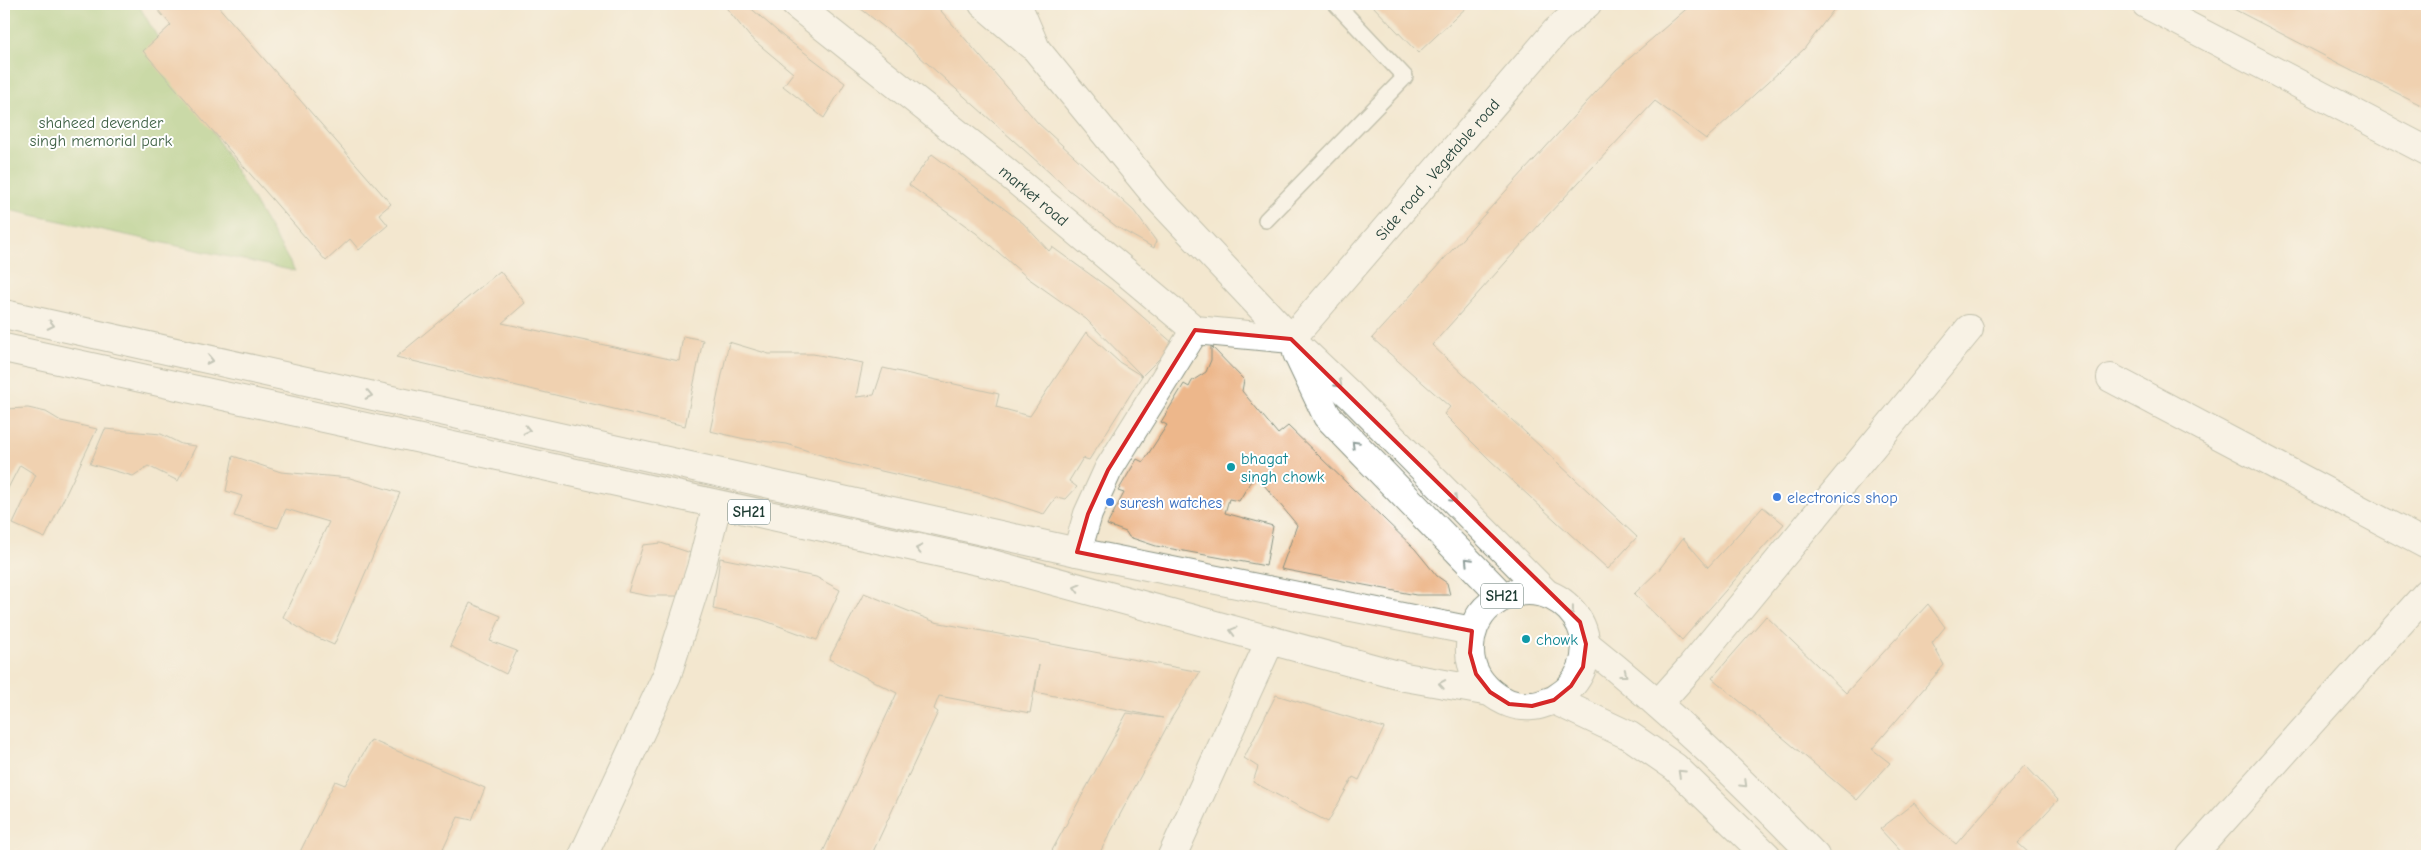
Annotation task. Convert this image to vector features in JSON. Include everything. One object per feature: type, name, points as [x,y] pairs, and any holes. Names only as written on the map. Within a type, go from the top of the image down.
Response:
[{"type":"main road","name":"market road","points":[[795,4],[1005,171],[1195,330]]},
{"type":"main road","points":[[983,4],[1036,49],[1157,197],[1291,339],[1350,394],[1546,593]]},
{"type":"main road","points":[[1017,4],[1036,49]]},
{"type":"main road","points":[[2146,4],[2427,151]]},
{"type":"main road","name":"Side road , Vegetable road","points":[[1291,339],[1576,7]]},
{"type":"main road","name":"SH21","points":[[4,314],[1077,552],[1472,631]]},
{"type":"main road","points":[[1658,704],[1692,666],[1969,329]]},
{"type":"main road","points":[[1077,552],[1088,514],[1108,470],[1195,330],[1291,339]]},
{"type":"main road","points":[[1291,339],[1327,416],[1502,596]]},
{"type":"main road","name":"SH21","points":[[4,348],[992,564],[1405,678],[1490,692]]},
{"type":"main road","points":[[2111,378],[2427,546]]},
{"type":"main road","points":[[584,856],[667,675],[701,568],[717,505]]},
{"type":"main road","name":"SH21","points":[[1523,590],[1546,593],[1566,604],[1580,622],[1586,644],[1583,666],[1571,686],[1554,700],[1532,706],[1509,704],[1490,692],[1476,674],[1470,653],[1472,631],[1484,610],[1502,596],[1523,590]]},
{"type":"main road","points":[[2191,856],[2427,593]]},
{"type":"main road","points":[[1172,856],[1270,641]]},
{"type":"main road","points":[[1586,644],[1658,704],[1709,750],[1816,856]]},
{"type":"main road","points":[[1554,700],[1630,736],[1675,767],[1766,856]]},
{"type":"lane","points":[[1266,220],[1404,77],[1336,4]]},
{"type":"highlighted area","points":[[1195,330],[1291,339],[1580,622],[1586,644],[1583,667],[1571,686],[1554,700],[1532,706],[1509,704],[1490,692],[1476,674],[1470,653],[1472,631],[1077,552],[1088,514],[1108,470]]},
{"type":"green space","name":"shaheed devender singh memorial park","points":[[4,4],[138,4],[295,271],[4,209]]},
{"type":"building","points":[[163,4],[216,4],[391,204],[379,214],[388,225],[359,250],[350,239],[326,261],[143,51],[171,25],[157,9]]},
{"type":"building","points":[[723,4],[746,4],[784,37],[845,83],[824,118],[783,86],[793,73],[750,37]]},
{"type":"building","points":[[855,4],[935,4],[1038,123],[1134,211],[1156,241],[1154,248],[1117,227],[1069,190],[909,47]]},
{"type":"building","points":[[1371,4],[1470,4],[1418,53]]},
{"type":"building","points":[[1692,4],[1838,4],[1804,49],[1706,139],[1655,101],[1547,216],[1432,345],[1637,537],[1608,569],[1490,460],[1444,414],[1450,407],[1372,338],[1616,70]]},
{"type":"building","points":[[2224,4],[2427,4],[2427,108],[2375,82]]},
{"type":"building","points":[[932,154],[1023,223],[1049,251],[1052,247],[1113,291],[1174,344],[1142,376],[1086,319],[1028,278],[976,233],[909,185]]},
{"type":"building","points":[[500,271],[525,303],[502,323],[679,361],[683,336],[703,340],[685,426],[396,357]]},
{"type":"building","points":[[1086,332],[1119,362],[1142,376],[1089,460],[1083,458],[1069,481],[1077,487],[1066,499],[1056,497],[1044,514],[982,494],[842,462],[787,444],[745,439],[710,431],[729,342],[769,354],[813,354],[863,363],[856,397],[874,395],[883,368],[999,394],[996,407],[1030,416]]},
{"type":"building","name":"bhagat singh chowk","points":[[1211,346],[1244,380],[1242,391],[1278,434],[1288,426],[1415,549],[1437,576],[1447,583],[1450,595],[1416,595],[1281,569],[1297,525],[1255,474],[1239,501],[1229,499],[1225,513],[1273,526],[1266,566],[1156,546],[1129,537],[1126,532],[1107,525],[1124,493],[1118,491],[1137,459],[1143,462],[1167,425],[1161,422],[1184,384],[1189,387],[1192,381],[1206,372],[1211,360]]},
{"type":"building","points":[[28,408],[46,412],[61,421],[97,429],[45,538],[13,524],[36,475],[20,465],[4,496],[4,409]]},
{"type":"building","points":[[105,429],[161,434],[181,444],[196,446],[178,481],[148,466],[133,476],[90,464]]},
{"type":"building","points":[[233,456],[281,472],[350,478],[400,493],[334,645],[307,633],[283,617],[329,522],[286,509],[278,528],[234,516],[242,496],[226,491]]},
{"type":"building","points":[[1763,507],[1784,524],[1682,640],[1634,594],[1658,571],[1683,538],[1708,567]]},
{"type":"building","points":[[661,543],[691,553],[680,596],[649,596],[628,592],[643,545]]},
{"type":"building","points":[[720,558],[816,577],[840,590],[817,640],[760,619],[713,609]]},
{"type":"building","points":[[864,593],[935,622],[1200,672],[1171,719],[1098,856],[1049,856],[1127,713],[1163,718],[1035,692],[1039,665],[1030,713],[939,696],[934,709],[938,712],[871,856],[821,856],[897,693],[829,659]]},
{"type":"building","points":[[470,603],[501,616],[490,641],[517,651],[506,674],[450,646]]},
{"type":"building","points":[[1928,604],[1945,627],[1932,643],[1944,665],[1872,749],[1890,763],[1857,800],[1712,678],[1766,616],[1846,693]]},
{"type":"building","points":[[1276,695],[1384,728],[1359,780],[1353,777],[1328,822],[1253,782],[1258,767],[1244,758]]},
{"type":"building","points":[[371,740],[485,788],[472,820],[458,817],[440,856],[298,856],[335,781],[345,785]]},
{"type":"building","points":[[2025,765],[2058,800],[2018,843],[2032,856],[1905,856],[1880,829],[1914,803],[1932,824],[1956,844]]},
{"type":"place","name":"bhagat singh chowk","points":[[1231,467]]},
{"type":"place","name":"electronics shop","points":[[1777,497]]},
{"type":"place","name":"suresh watches","points":[[1110,502]]},
{"type":"place","name":"chowk","points":[[1526,639]]}]
